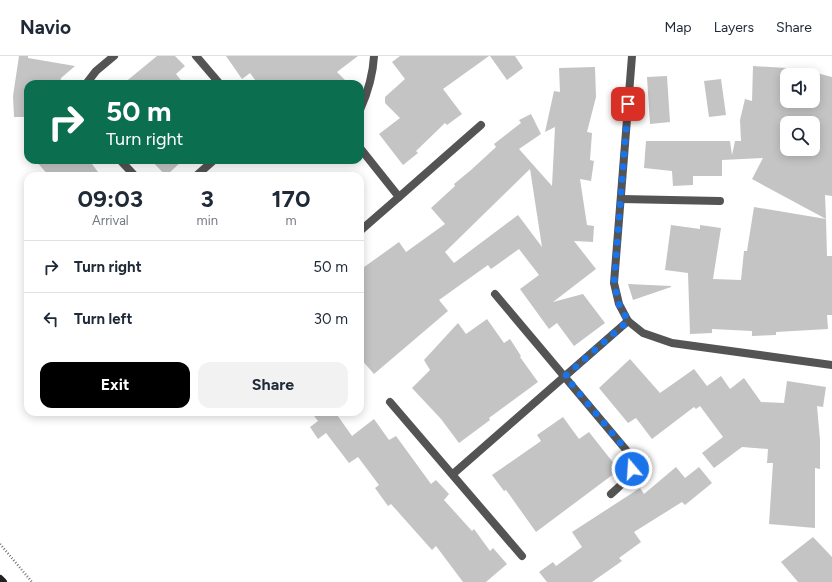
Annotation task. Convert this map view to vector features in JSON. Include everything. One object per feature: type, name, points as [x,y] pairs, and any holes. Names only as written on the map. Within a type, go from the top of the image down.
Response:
[{"type":"street","points":[[89,80],[96,71],[114,56]]},
{"type":"street","points":[[196,56],[217,80]]},
{"type":"street","points":[[364,100],[372,79],[374,56]]},
{"type":"street","points":[[632,56],[614,283],[619,304],[628,321],[643,333],[672,343],[832,365]]},
{"type":"street","points":[[364,228],[481,125]]},
{"type":"street","points":[[364,153],[399,198]]},
{"type":"street","points":[[124,164],[131,172]]},
{"type":"street","points":[[200,172],[210,164]]},
{"type":"street","points":[[621,199],[720,201]]},
{"type":"street","points":[[495,294],[627,451],[631,460],[632,469],[628,479],[611,494]]},
{"type":"street","points":[[453,474],[628,321]]},
{"type":"street","points":[[390,402],[522,556]]},
{"type":"street","points":[[0,579],[3,582]]},
{"type":"path","points":[[0,544],[32,582]]},
{"type":"building","points":[[19,56],[28,56],[28,58],[75,66],[61,80],[24,80],[24,117],[14,117],[13,96]]},
{"type":"building","points":[[157,56],[175,56],[185,66],[176,74],[181,80],[128,80]]},
{"type":"building","points":[[226,56],[358,56],[337,72],[345,80],[255,80],[250,73],[242,79]]},
{"type":"building","points":[[400,56],[489,56],[443,89],[462,114],[447,125],[445,123],[416,151],[418,153],[403,165],[379,134],[400,118],[385,103],[385,97],[405,79],[392,62]]},
{"type":"building","points":[[490,56],[515,56],[523,68],[507,80]]},
{"type":"building","points":[[753,66],[787,68],[780,68],[780,108],[820,108],[820,74],[832,77],[832,196],[825,195],[826,219],[752,179],[763,158],[722,160],[722,176],[693,176],[693,185],[673,186],[672,171],[644,168],[646,141],[730,141],[732,155],[735,141],[741,141],[740,120],[745,99],[752,101]]},
{"type":"building","points":[[595,67],[596,97],[587,132],[592,133],[590,160],[594,161],[591,181],[580,179],[587,225],[594,226],[593,242],[574,241],[596,269],[553,302],[583,294],[605,323],[574,346],[557,323],[549,329],[520,289],[539,275],[519,249],[491,269],[488,265],[439,300],[448,311],[374,374],[364,363],[364,267],[399,242],[406,252],[445,224],[431,208],[455,186],[454,184],[496,147],[494,144],[521,123],[519,120],[531,114],[541,134],[519,149],[552,186],[555,127],[545,132],[554,91],[560,92],[559,68]],"holes":[[[530,169],[542,247],[518,215],[454,263],[445,252]]]},
{"type":"building","points":[[667,76],[670,122],[650,124],[647,77]]},
{"type":"building","points":[[721,79],[726,115],[709,117],[704,81]]},
{"type":"building","points":[[38,164],[92,164],[98,172],[46,172]]},
{"type":"building","points":[[155,164],[179,164],[170,172],[162,172]]},
{"type":"building","points":[[754,207],[826,219],[827,256],[832,256],[832,315],[827,315],[828,329],[776,332],[776,335],[752,336],[752,331],[712,329],[712,333],[690,334],[688,273],[665,270],[671,225],[700,229],[700,225],[721,228],[713,279],[741,280],[744,251],[747,251]]},
{"type":"building","points":[[628,284],[671,286],[671,287],[633,300]]},
{"type":"building","points":[[487,319],[504,343],[510,339],[521,356],[520,357],[538,382],[489,418],[490,420],[459,443],[441,419],[412,388],[430,370],[424,360],[458,323],[466,334]]},
{"type":"building","points":[[630,359],[660,393],[694,369],[707,386],[721,376],[730,389],[744,378],[761,402],[784,403],[787,381],[826,387],[823,407],[817,406],[820,440],[820,469],[815,468],[815,528],[769,524],[773,463],[767,463],[768,449],[742,447],[714,468],[702,453],[723,437],[700,406],[696,409],[694,407],[652,439],[636,418],[628,423],[599,388]]},
{"type":"building","points":[[314,416],[338,416],[352,436],[374,419],[389,440],[396,436],[431,484],[436,480],[449,494],[444,500],[472,531],[474,529],[490,551],[493,548],[507,564],[486,582],[463,582],[436,546],[432,550],[391,504],[388,506],[375,488],[379,485],[358,457],[349,463],[326,433],[318,439],[310,427],[318,421]]},
{"type":"building","points":[[563,417],[579,439],[589,432],[619,470],[536,532],[506,490],[504,491],[492,475],[541,441],[537,435]]},
{"type":"building","points":[[676,467],[685,478],[699,467],[712,483],[685,505],[682,502],[634,532],[641,542],[619,558],[622,561],[592,582],[547,582],[539,572],[553,562],[556,566],[582,547],[572,532],[640,488],[644,494]]},
{"type":"building","points":[[813,537],[832,557],[832,582],[798,582],[781,562]]},
{"type":"route","points":[[628,104],[614,283],[619,304],[628,321],[565,376],[627,451],[631,460],[632,469]]}]
